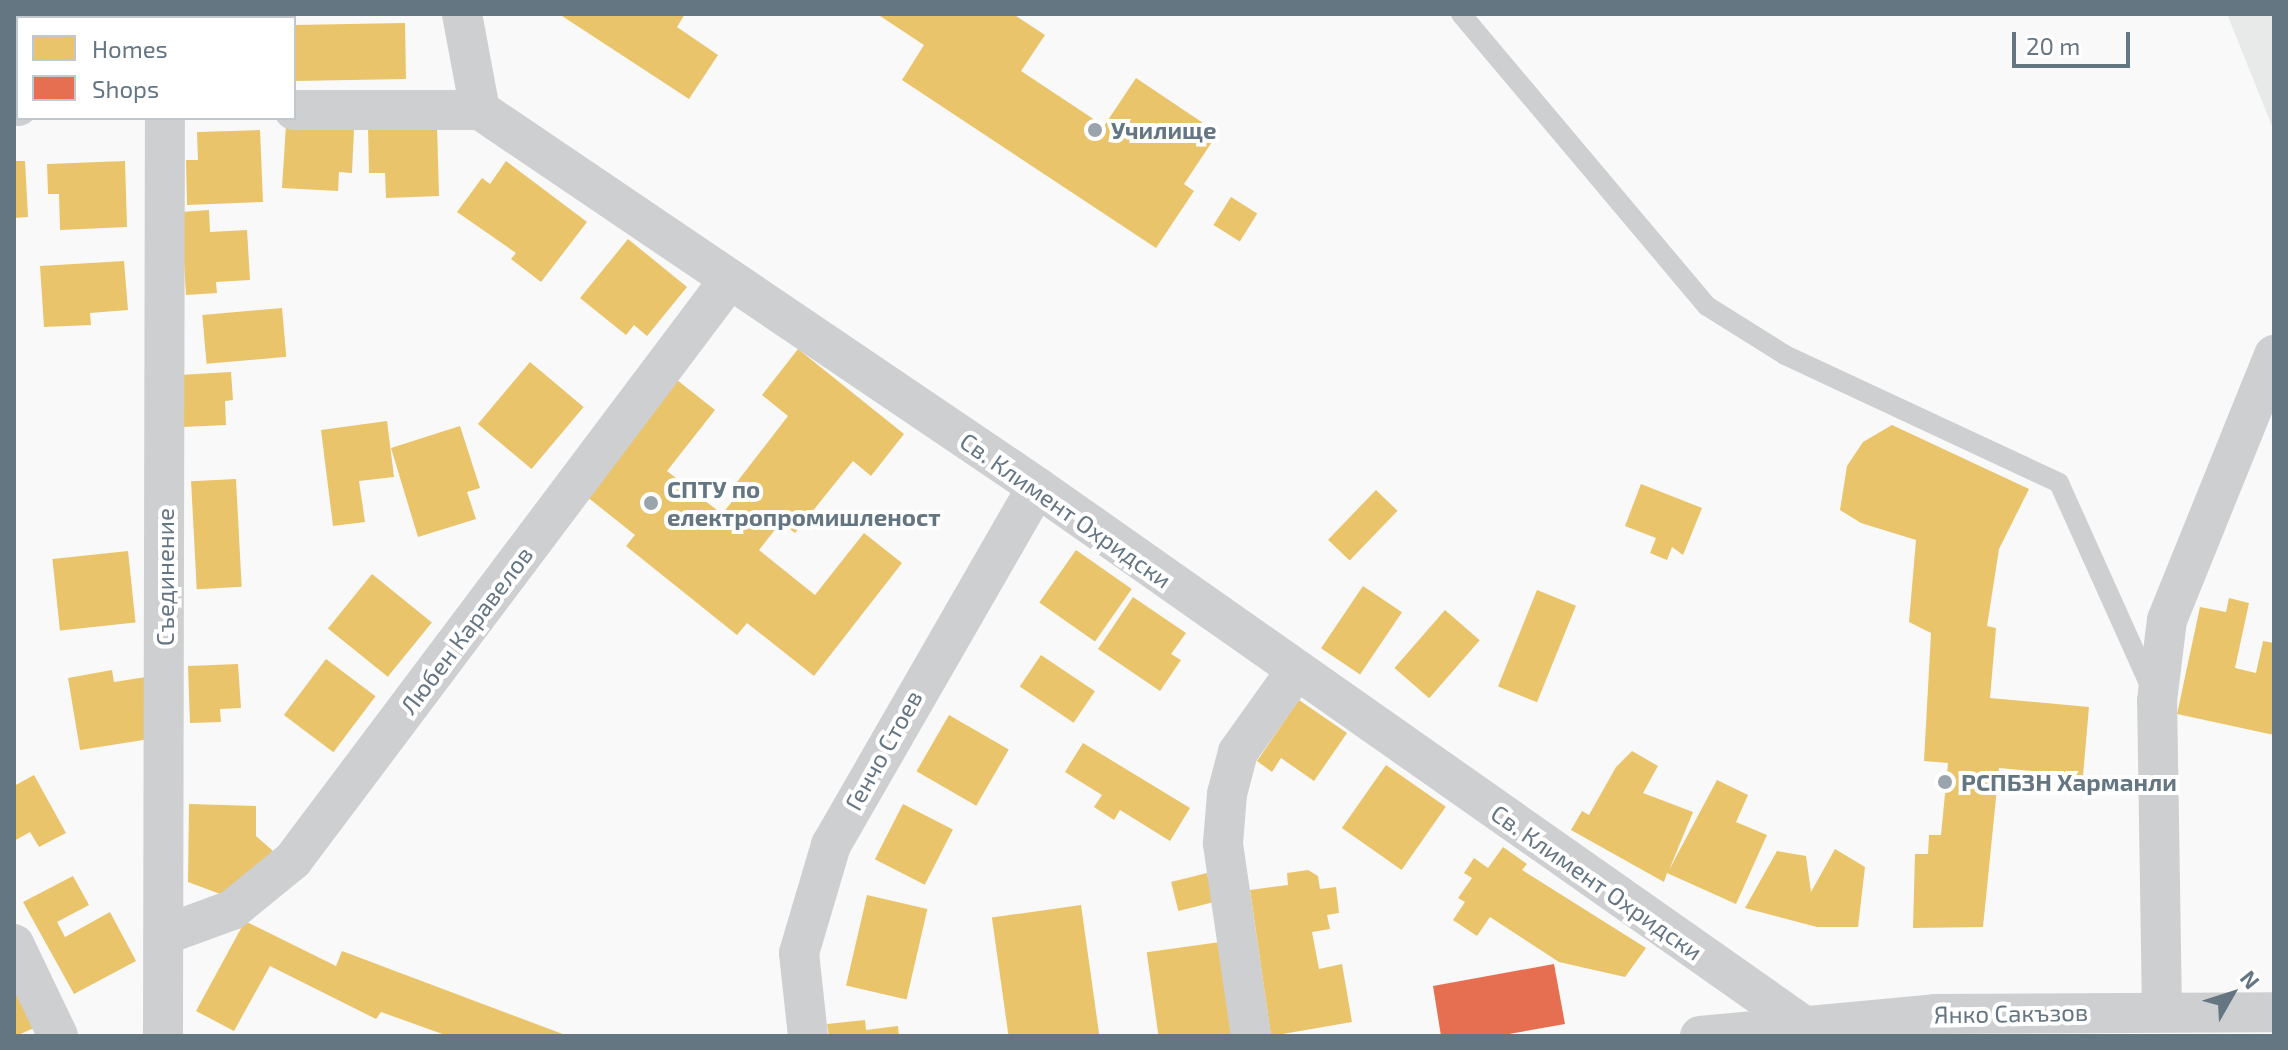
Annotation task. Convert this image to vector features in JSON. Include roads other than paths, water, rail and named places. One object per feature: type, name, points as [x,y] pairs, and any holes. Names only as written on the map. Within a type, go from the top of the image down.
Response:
[{"type":"street","points":[[296,110],[480,110],[462,14]]},
{"type":"street","name":"Св. Климент Охридски","points":[[480,110],[1037,487],[1295,672],[1800,1023]]},
{"type":"street","name":"Съединение","points":[[163,1036],[165,120]]},
{"type":"street","name":"Любен Каравелов","points":[[164,935],[232,910],[293,860],[729,280]]},
{"type":"street","points":[[2150,1020],[2157,701],[2167,620],[2274,355]]},
{"type":"street","name":"Генчо Стоев","points":[[808,1036],[799,953],[831,845],[1037,487]]},
{"type":"street","points":[[1251,1036],[1223,843],[1227,794],[1238,752],[1295,672]]},
{"type":"street","points":[[14,944],[58,1036]]},
{"type":"street","name":"Янко Сакъзов","points":[[1700,1036],[1800,1023],[1846,1028],[2150,1020],[2274,1012]]},
{"type":"lane","points":[[1461,14],[1707,306],[1785,355],[2059,483],[2157,701]]},
{"type":"place","name":"Училище","points":[[1095,130]]},
{"type":"place","name":"СПТУ по електропромишленост","points":[[651,503]]},
{"type":"place","name":"РСПБЗН Харманли","points":[[1945,782]]}]
